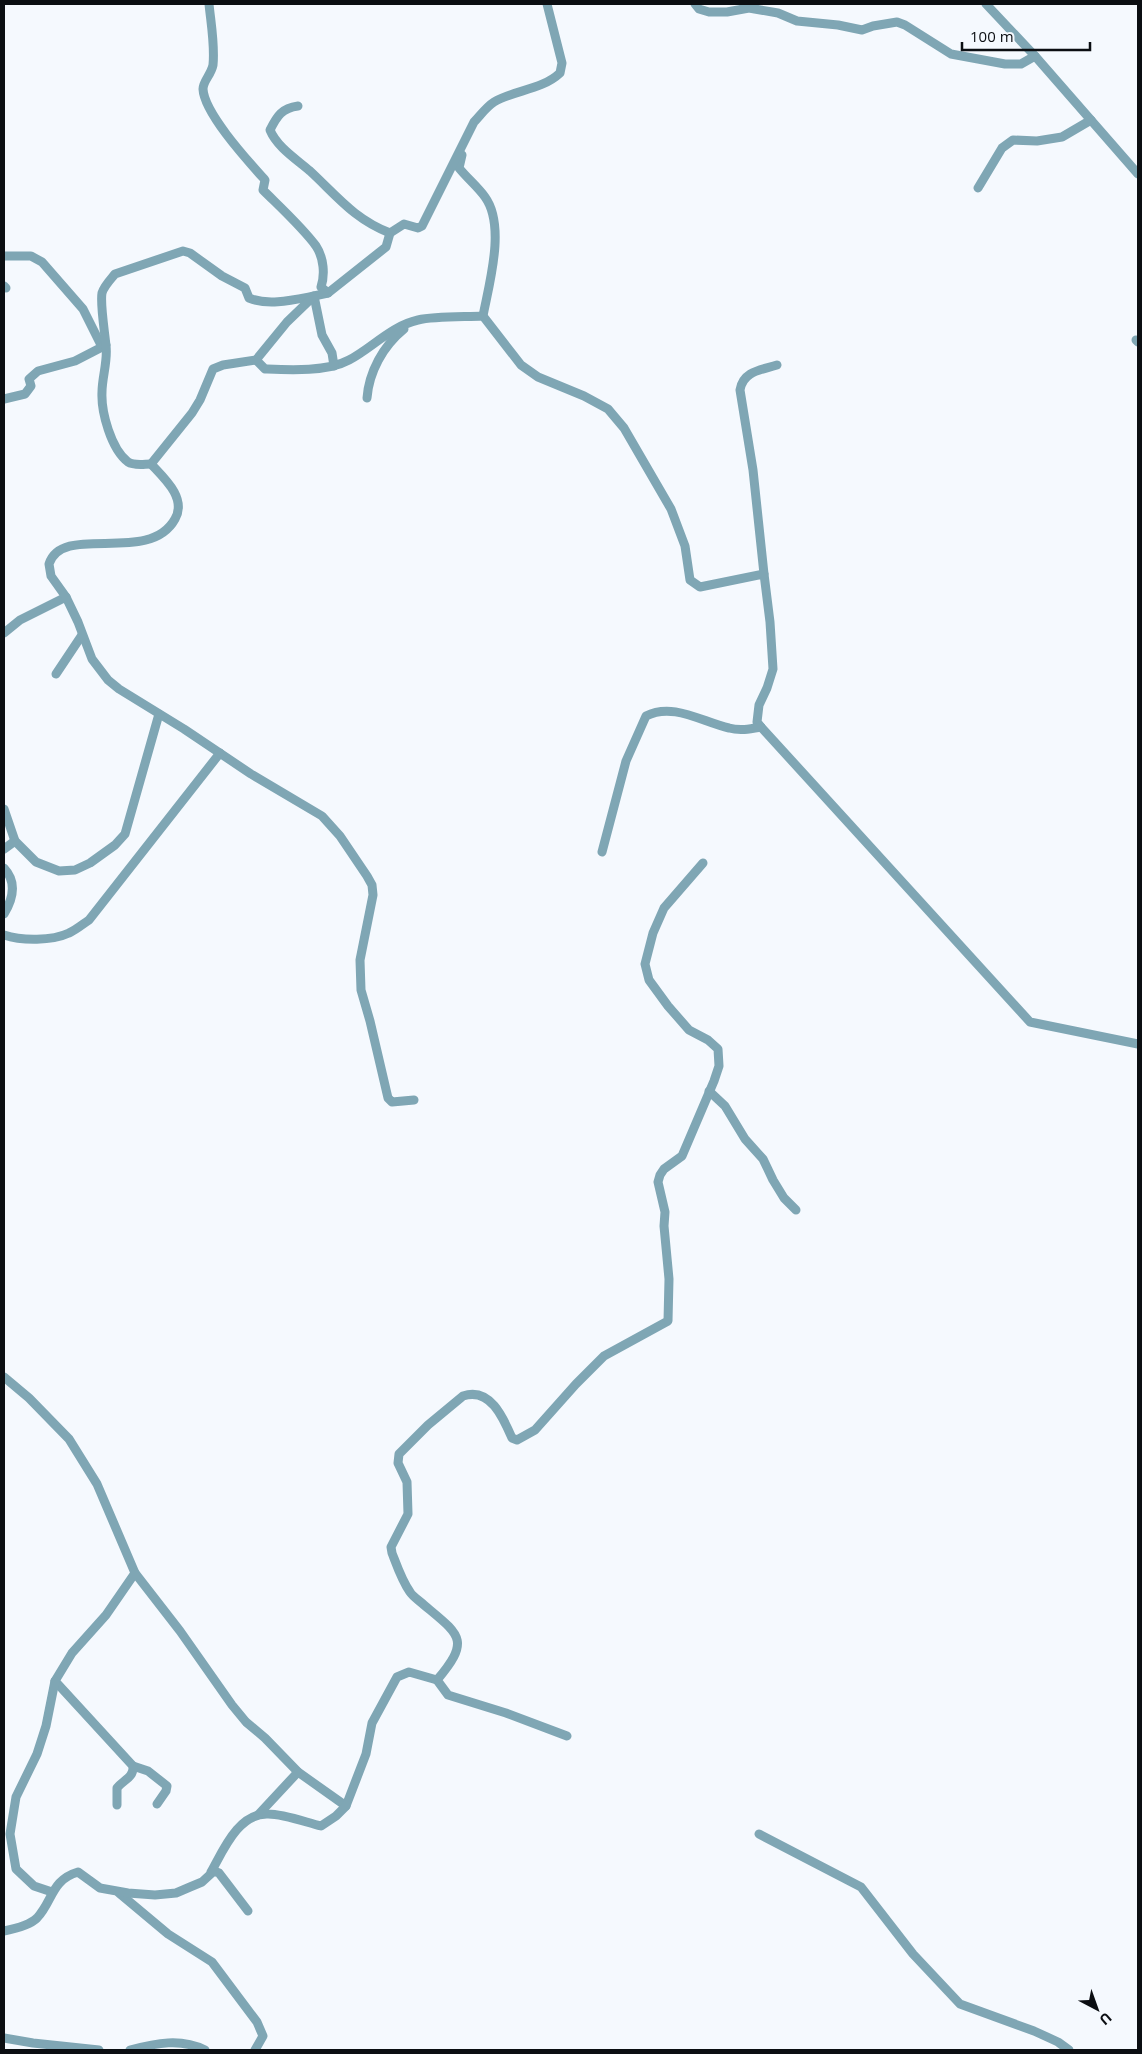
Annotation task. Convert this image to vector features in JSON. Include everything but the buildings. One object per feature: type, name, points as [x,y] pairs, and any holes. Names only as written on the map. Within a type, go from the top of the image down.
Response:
[{"type":"street","points":[[209,4],[214,57],[212,73],[204,83],[203,91],[211,112],[265,180],[263,190],[317,247],[324,270],[321,287],[328,293]]},
{"type":"street","points":[[151,464],[133,464],[128,462],[121,454],[104,416],[102,397],[104,337],[102,294],[115,274],[183,251],[222,276],[246,288],[249,298],[258,302],[290,300],[328,293],[386,247],[390,233],[404,224],[418,228],[422,226],[474,122],[492,103],[545,83],[560,73],[562,63],[547,4]]},
{"type":"street","points":[[695,4],[709,12],[727,12],[749,8],[778,13],[797,21],[838,25],[862,30],[897,22],[951,54],[1005,64],[1021,64],[1035,56]]},
{"type":"street","points":[[986,4],[1035,56],[1138,174]]},
{"type":"street","points":[[298,106],[288,107],[279,113],[270,130],[274,140],[319,179],[345,207],[375,227],[390,233]]},
{"type":"street","points":[[978,188],[1002,148],[1013,140],[1037,141],[1057,139],[1091,120]]},
{"type":"street","points":[[464,142],[459,168],[486,198],[492,214],[496,236],[483,316],[521,365],[538,377],[584,396],[608,409],[624,428],[671,509],[685,546],[690,580],[700,587],[764,574]]},
{"type":"street","points":[[4,256],[31,256],[42,262],[84,309],[104,346]]},
{"type":"street","points":[[151,464],[192,413],[200,400],[213,369],[223,364],[256,360],[288,322],[314,296]]},
{"type":"street","points":[[314,296],[322,335],[332,353],[334,366]]},
{"type":"street","points":[[256,360],[265,369],[292,370],[334,366],[361,353],[385,334],[416,320],[483,316]]},
{"type":"street","points":[[367,398],[368,384],[378,360],[394,337],[416,320]]},
{"type":"street","points":[[4,399],[25,394],[29,390],[29,379],[38,371],[74,361],[104,346]]},
{"type":"street","points":[[777,366],[748,374],[742,381],[740,390],[753,470],[770,622],[773,669],[759,705],[757,722],[1030,1022],[1138,1044]]},
{"type":"street","points":[[151,464],[175,494],[179,503],[176,519],[164,532],[144,542],[78,544],[63,549],[54,555],[49,564],[51,576],[66,597],[92,659],[108,680],[220,753],[322,816],[340,836],[372,886],[373,896],[360,960],[360,990],[372,1030],[388,1098],[392,1102],[414,1100]]},
{"type":"street","points":[[4,634],[20,620],[66,597]]},
{"type":"street","points":[[56,674],[82,634]]},
{"type":"street","points":[[602,852],[626,761],[646,716],[667,710],[690,715],[728,728],[740,730],[761,728]]},
{"type":"street","points":[[4,809],[15,841],[36,862],[51,869],[66,872],[90,863],[115,845],[122,838],[128,826],[159,714]]},
{"type":"street","points":[[4,935],[18,938],[60,936],[71,932],[89,920],[220,753]]},
{"type":"street","points":[[4,849],[15,841]]},
{"type":"street","points":[[437,1680],[456,1656],[459,1647],[458,1641],[448,1625],[410,1592],[392,1553],[392,1547],[408,1514],[407,1482],[398,1463],[399,1454],[428,1425],[466,1394],[481,1396],[490,1400],[499,1412],[512,1438],[517,1440],[524,1438],[535,1430],[604,1356],[668,1321],[669,1279],[664,1226],[665,1212],[658,1182],[664,1169],[682,1156],[719,1066],[718,1049],[708,1040],[689,1030],[668,1006],[649,980],[646,964],[653,933],[664,908],[703,863]]},
{"type":"street","points":[[4,868],[10,876],[13,893],[4,914]]},
{"type":"street","points":[[709,1091],[725,1106],[745,1139],[763,1159],[784,1198],[796,1210]]},
{"type":"street","points":[[4,1377],[29,1398],[69,1439],[97,1484],[136,1573],[237,1711],[298,1772],[346,1806]]},
{"type":"street","points":[[52,1892],[34,1886],[16,1869],[10,1834],[16,1797],[37,1754],[46,1726],[55,1681],[72,1653],[106,1614],[136,1573]]},
{"type":"street","points":[[258,1815],[268,1814],[321,1826],[336,1816],[346,1806],[366,1754],[372,1723],[397,1677],[409,1672],[437,1680],[448,1695],[506,1713],[567,1736]]},
{"type":"street","points":[[55,1681],[133,1766],[148,1771],[167,1786],[166,1791],[157,1804]]},
{"type":"street","points":[[117,1805],[118,1788],[133,1772],[133,1766]]},
{"type":"street","points":[[4,1930],[27,1924],[36,1919],[52,1892],[64,1878],[78,1872],[100,1888],[155,1895],[176,1893],[202,1882],[211,1872],[228,1840],[248,1820],[258,1815],[298,1772]]},
{"type":"street","points":[[759,1834],[861,1888],[913,1954],[960,2004],[1034,2031],[1058,2042],[1069,2050]]},
{"type":"street","points":[[211,1872],[219,1873],[248,1911]]},
{"type":"street","points":[[118,1891],[168,1934],[212,1962],[257,2022],[263,2036],[255,2050]]},
{"type":"street","points":[[4,2038],[99,2050]]},
{"type":"street","points":[[130,2050],[155,2043],[189,2043],[205,2050]]}]
